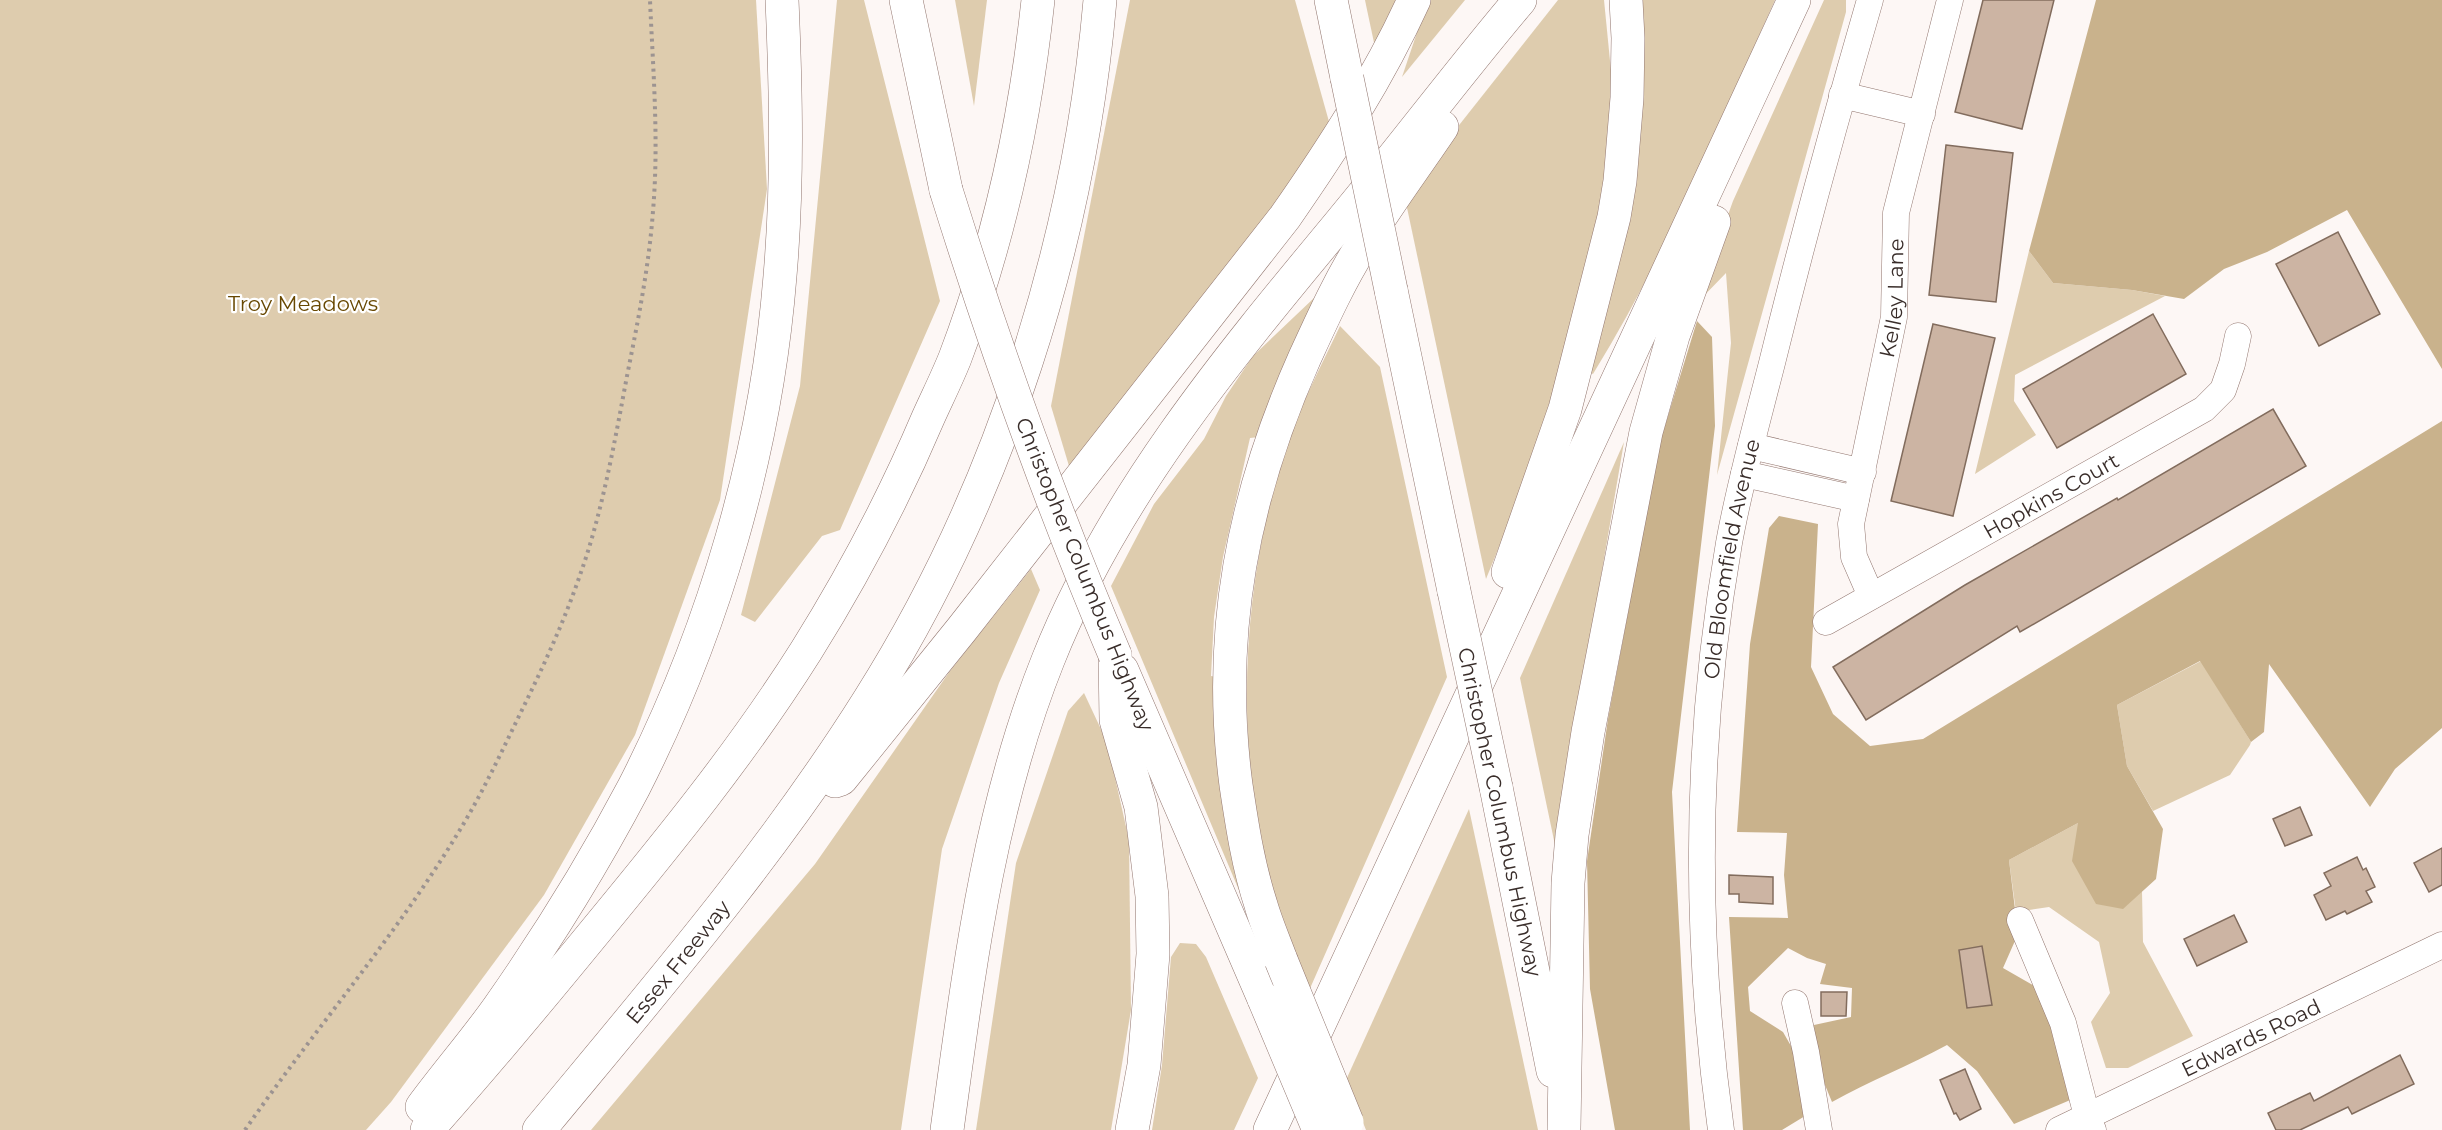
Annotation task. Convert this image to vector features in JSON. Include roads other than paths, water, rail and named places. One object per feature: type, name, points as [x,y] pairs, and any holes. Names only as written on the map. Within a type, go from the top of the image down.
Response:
[{"type":"highway","points":[[406,1130],[509,993],[597,852],[634,787],[665,721],[698,640],[733,532],[755,444],[770,358],[780,277],[785,183],[782,0]]},
{"type":"highway","name":"Christopher Columbus Highway","points":[[906,0],[946,190],[973,277],[1030,442],[1115,655],[1264,999],[1338,1127]]},
{"type":"highway","points":[[427,1130],[486,1065],[696,808],[750,735],[807,650],[873,535],[954,360],[995,235],[1025,104],[1038,0]]},
{"type":"highway","name":"Essex Freeway","points":[[539,1130],[717,913],[810,789],[872,696],[916,619],[968,512],[1021,376],[1061,244],[1082,144],[1097,39],[1100,0]]},
{"type":"highway","name":"Christopher Columbus Highway","points":[[1331,0],[1565,1129]]},
{"type":"highway","points":[[810,789],[841,779],[1285,218],[1323,162],[1392,48],[1414,0]]},
{"type":"highway","points":[[947,1130],[982,896],[1011,766],[1027,717],[1061,631],[1098,556],[1163,450],[1297,274],[1520,0]]},
{"type":"highway","points":[[1509,616],[1507,575],[1565,409],[1614,217],[1620,181],[1627,98],[1626,0]]},
{"type":"highway","points":[[1270,1130],[1794,0]]},
{"type":"highway","points":[[1338,1127],[1261,906],[1249,863],[1234,766],[1229,709],[1228,666],[1234,594],[1242,546],[1258,479],[1277,424],[1314,338],[1360,248],[1456,107],[1458,74]]},
{"type":"highway","points":[[1565,1129],[1568,883],[1580,787],[1643,441],[1673,336],[1722,201],[1716,170]]},
{"type":"highway","points":[[1115,655],[1116,720],[1141,807],[1152,896],[1153,954],[1144,1065],[1132,1130]]},
{"type":"street","name":"Old Bloomfield Avenue","points":[[1721,1130],[1708,1018],[1703,928],[1702,819],[1707,716],[1717,627],[1730,542],[1744,474],[1842,95],[1870,0]]},
{"type":"street","name":"Kelley Lane","points":[[1871,596],[1858,569],[1851,543],[1851,524],[1894,317],[1896,213],[1950,0]]},
{"type":"street","points":[[1842,95],[1922,114]]},
{"type":"street","name":"Hopkins Court","points":[[1826,622],[2204,409],[2223,390],[2238,336]]},
{"type":"street","points":[[1751,446],[1863,472]]},
{"type":"street","points":[[1744,474],[1856,499]]},
{"type":"street","points":[[2020,920],[2063,1023],[2090,1123]]},
{"type":"street","name":"Edwards Road","points":[[2059,1130],[2090,1123],[2442,945]]},
{"type":"street","points":[[1794,1003],[1806,1052],[1819,1130]]},
{"type":"park label","name":"Troy Meadows","points":[[303,303]]}]
